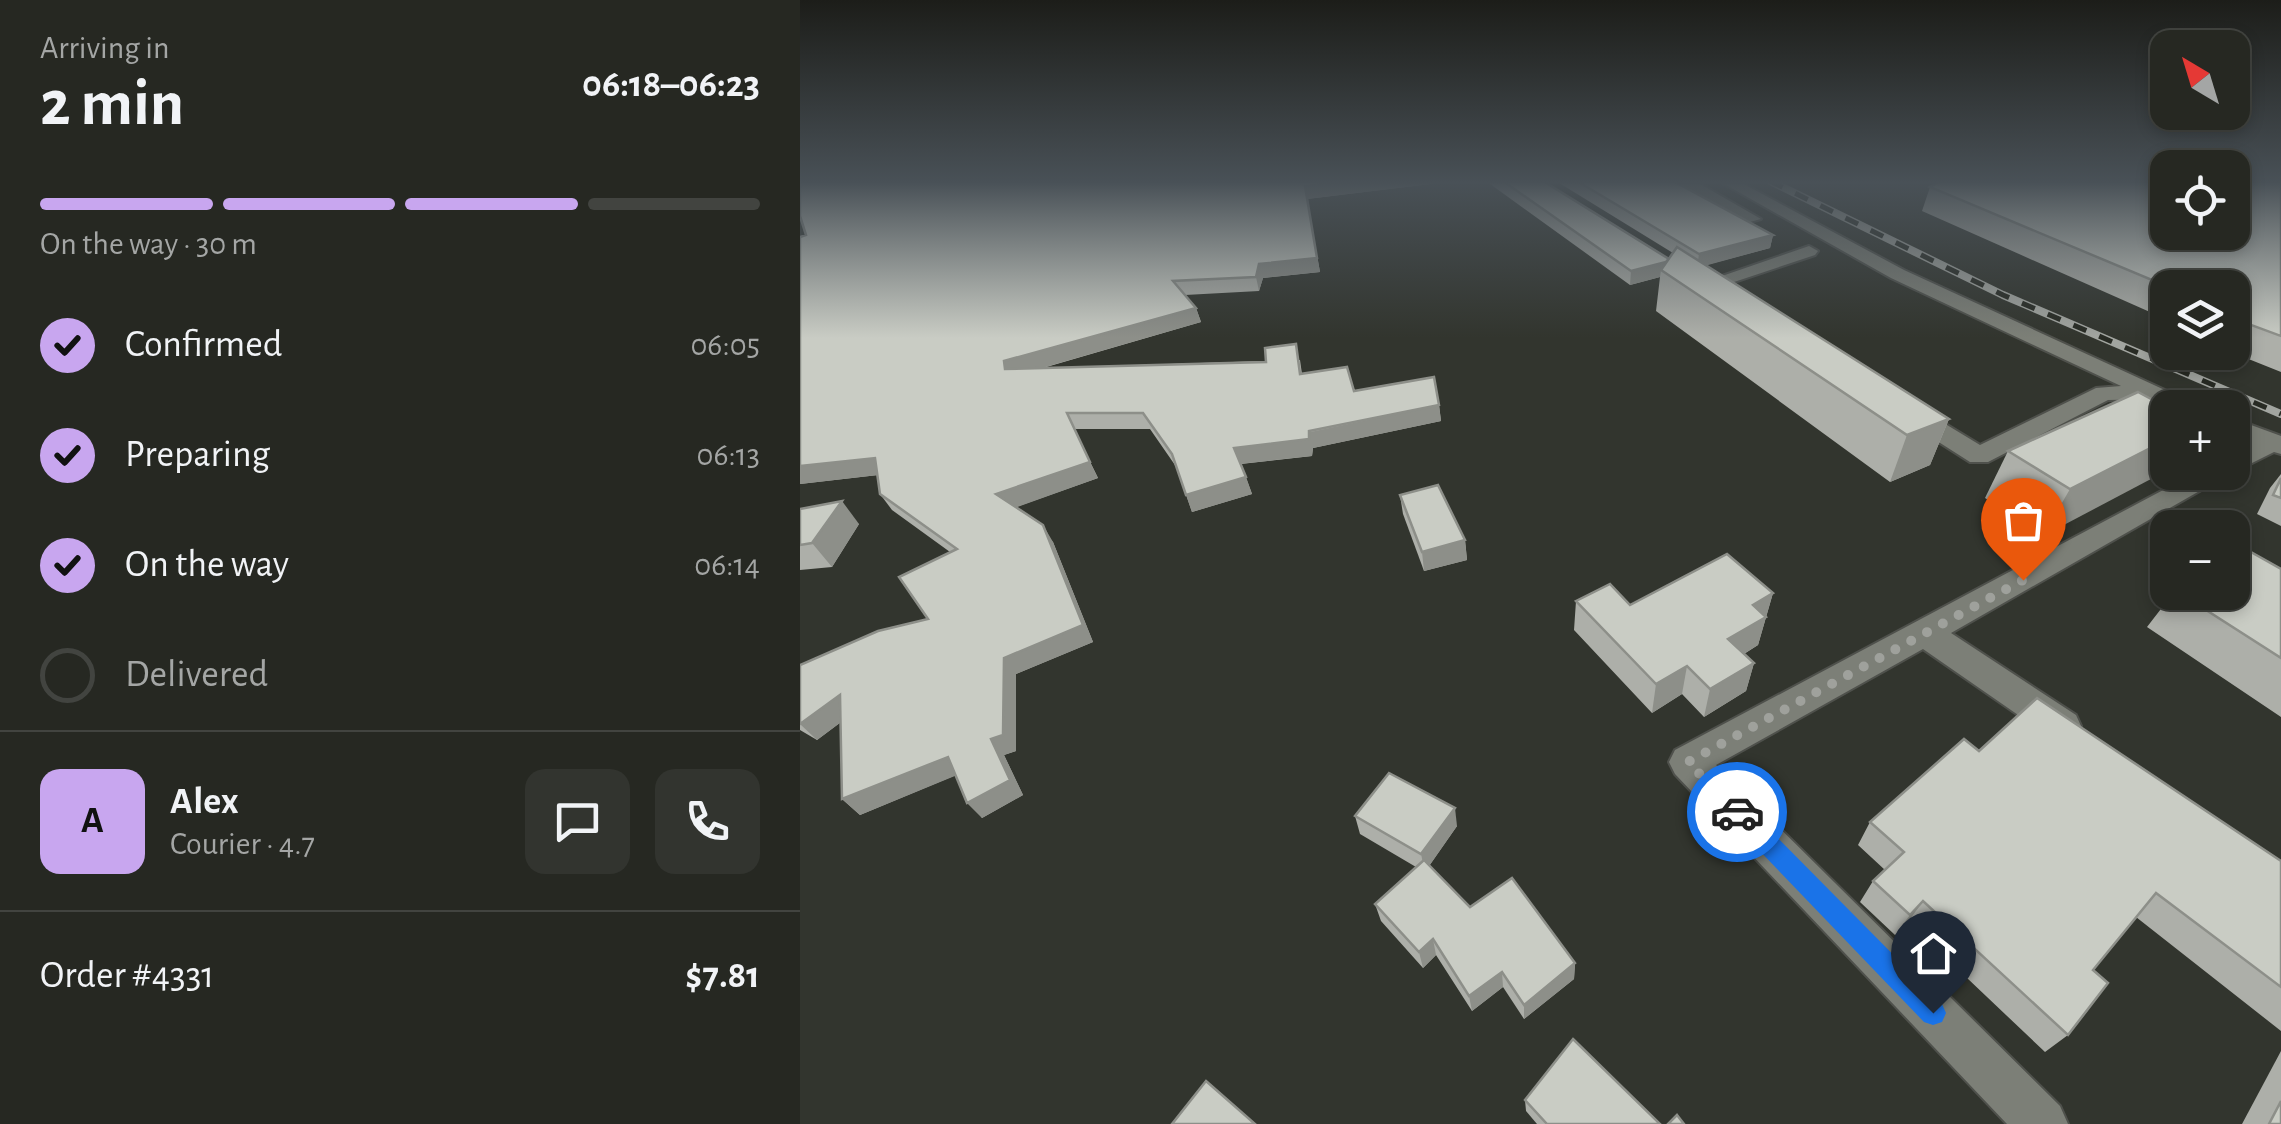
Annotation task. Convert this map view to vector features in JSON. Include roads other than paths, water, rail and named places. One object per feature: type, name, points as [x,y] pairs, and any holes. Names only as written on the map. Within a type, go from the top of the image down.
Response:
[{"type":"street","points":[[1778,233],[2104,393]]},
{"type":"street","points":[[1815,233],[1957,306],[2150,390]]},
{"type":"street","points":[[1738,306],[1697,280],[1809,251]]},
{"type":"street","points":[[1898,406],[1978,456],[2104,393],[2150,392]]},
{"type":"street","points":[[2250,433],[2277,444]]},
{"type":"street","points":[[2250,456],[2277,444]]},
{"type":"street","points":[[2042,1124],[1688,762],[2185,490]]},
{"type":"street","points":[[1925,634],[2087,742]]},
{"type":"railway","points":[[1877,233],[2003,295],[2281,414]]}]
